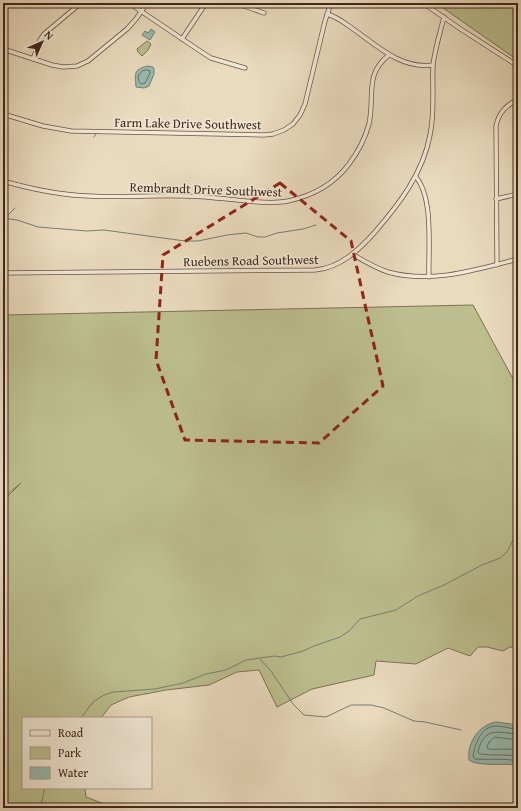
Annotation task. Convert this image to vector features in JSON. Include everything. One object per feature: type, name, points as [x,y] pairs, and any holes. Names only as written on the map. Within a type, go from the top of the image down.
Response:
[{"type":"street","points":[[3,9],[8,3]]},
{"type":"street","points":[[33,59],[40,40],[44,34],[81,3]]},
{"type":"street","points":[[129,3],[211,58],[245,68]]},
{"type":"street","points":[[3,49],[62,67],[82,64],[88,61],[127,29],[147,3]]},
{"type":"street","points":[[182,39],[206,3]]},
{"type":"street","points":[[238,3],[264,13]]},
{"type":"street","name":"Farm Lake Drive Southwest","points":[[3,114],[43,126],[71,131],[273,134],[289,128],[303,110],[331,3]]},
{"type":"street","points":[[423,3],[517,66],[518,74]]},
{"type":"street","points":[[327,14],[338,19],[389,55],[414,64],[433,65]]},
{"type":"street","name":"Ruebens Road Southwest","points":[[3,273],[315,270],[332,266],[352,254],[363,245],[389,216],[416,177],[426,153],[432,128],[433,65],[444,17]]},
{"type":"street","name":"Rembrandt Drive Southwest","points":[[3,181],[42,191],[88,196],[183,196],[276,202],[289,201],[303,197],[322,188],[335,179],[359,150],[369,125],[375,70],[381,61],[389,55]]},
{"type":"street","points":[[497,264],[496,126],[502,110],[518,99]]},
{"type":"street","points":[[416,177],[423,190],[428,211],[429,276]]},
{"type":"street","points":[[496,199],[518,194]]},
{"type":"street","points":[[352,254],[370,265],[387,272],[402,275],[429,276],[448,275],[518,260]]},
{"type":"highlighted area","points":[[280,183],[351,241],[383,386],[319,443],[185,440],[156,360],[163,255]]},
{"type":"green space","points":[[436,3],[518,3],[518,60],[516,59]]},
{"type":"green space","points":[[147,41],[151,44],[142,56],[137,49]]},
{"type":"green space","points":[[473,305],[518,388],[518,648],[510,647],[503,651],[487,647],[478,647],[470,656],[448,648],[416,664],[376,661],[374,675],[312,689],[277,707],[259,670],[237,672],[209,685],[166,690],[129,697],[111,705],[102,717],[22,717],[22,789],[85,789],[86,797],[115,808],[3,808],[3,501],[21,483],[3,498],[3,315]]},
{"type":"water","points":[[151,29],[155,32],[150,40],[142,35],[145,31],[148,33]]},
{"type":"water","points":[[147,66],[153,67],[154,69],[154,74],[149,86],[144,88],[136,87],[135,79],[137,71]]},
{"type":"water","points":[[496,722],[518,725],[518,765],[485,764],[469,760],[470,747],[475,735],[484,727]]},
{"type":"waterway","points":[[6,217],[15,208]]},
{"type":"waterway","points":[[3,218],[17,220],[38,227],[87,231],[104,230],[185,241],[198,241],[246,233],[258,237],[265,237],[316,225]]},
{"type":"waterway","points":[[515,536],[518,532]]},
{"type":"waterway","points":[[82,717],[93,702],[104,695],[113,692],[155,689],[183,683],[206,674],[226,670],[246,660],[275,656],[281,657],[303,651],[340,637],[349,631],[360,619],[396,610],[418,596],[444,585],[482,565],[500,558],[507,552],[514,538]]},
{"type":"waterway","points":[[260,659],[271,671],[293,704],[304,715],[326,717],[351,705],[371,705],[384,708],[414,721],[461,730]]},
{"type":"waterway","points":[[40,808],[45,789]]}]
